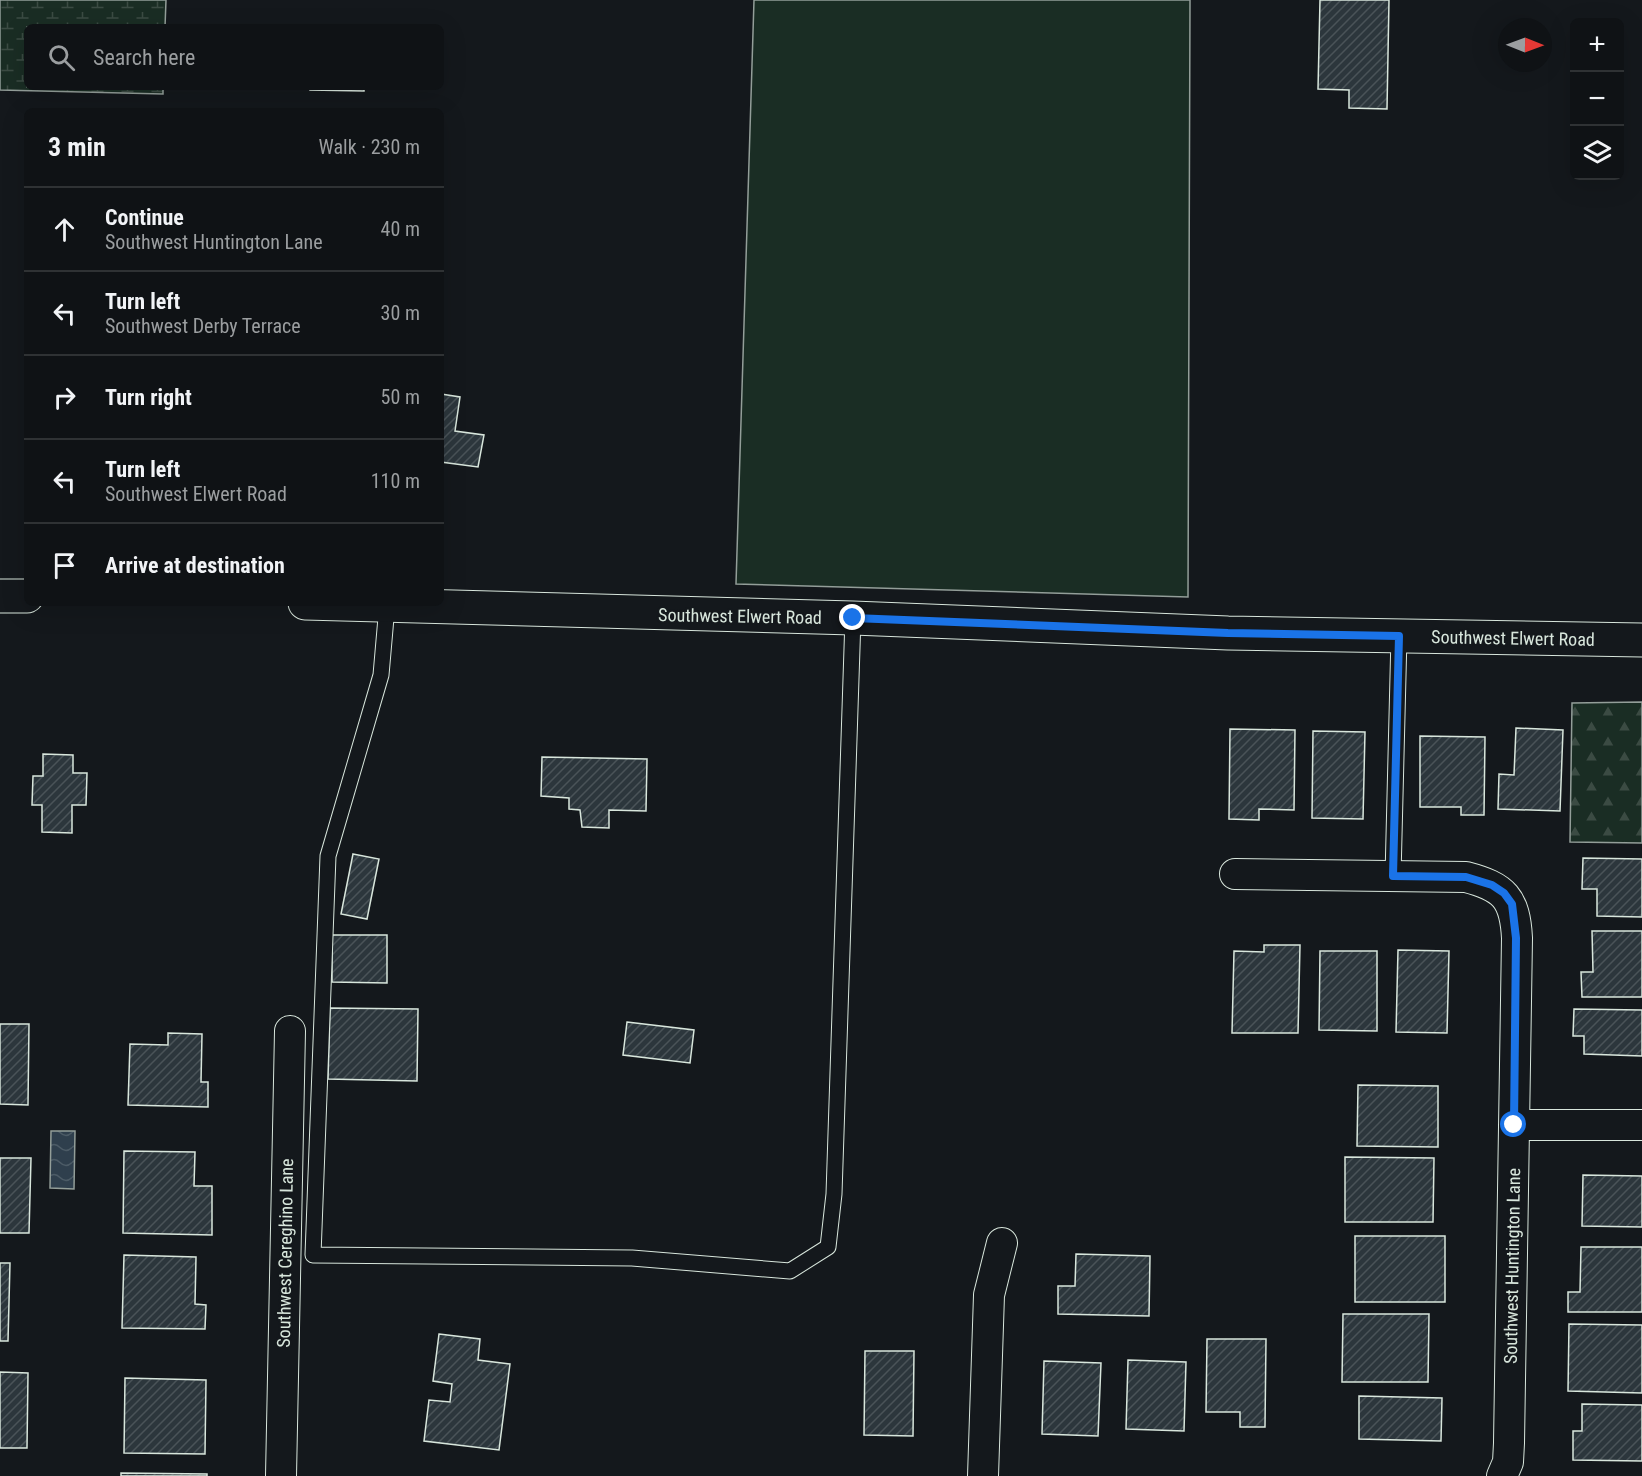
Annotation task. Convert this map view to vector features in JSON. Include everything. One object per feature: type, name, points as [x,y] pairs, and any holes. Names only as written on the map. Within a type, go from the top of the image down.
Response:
[{"type":"main road","points":[[0,596],[24,596]]},
{"type":"main road","name":"Southwest Elwert Road","points":[[387,606],[853,618],[1228,633],[1642,640]]},
{"type":"street","points":[[1235,874],[1393,876]]},
{"type":"street","name":"Southwest Huntington Lane","points":[[1393,876],[1466,877],[1492,885],[1504,893],[1512,904],[1516,919],[1509,1443],[1508,1462],[1502,1476]]},
{"type":"street","name":"Southwest Cereghino Lane","points":[[281,1476],[290,1031]]},
{"type":"street","points":[[1514,1125],[1642,1125]]},
{"type":"street","points":[[983,1476],[989,1295],[1002,1243]]},
{"type":"lane","points":[[387,606],[381,675],[328,856],[313,1255],[632,1258],[790,1271],[828,1247],[834,1194],[853,618]]},
{"type":"lane","points":[[1393,876],[1399,636]]},
{"type":"green space","points":[[0,0],[166,0],[165,24],[24,24],[24,90],[163,90],[163,94],[0,90]]},
{"type":"green space","points":[[754,0],[1190,0],[1188,597],[736,584]]},
{"type":"green space","points":[[1642,702],[1642,843],[1570,842],[1572,703]]},
{"type":"water","points":[[51,1131],[75,1131],[74,1189],[50,1188]]},
{"type":"building","points":[[1320,0],[1389,0],[1387,109],[1349,108],[1349,90],[1318,89]]},
{"type":"building","points":[[310,90],[364,90],[364,91]]},
{"type":"building","points":[[444,394],[460,397],[455,431],[484,435],[478,467],[444,462]]},
{"type":"building","points":[[1516,728],[1563,730],[1560,811],[1498,809],[1499,774],[1514,775]]},
{"type":"building","points":[[1230,729],[1295,730],[1294,810],[1259,809],[1259,820],[1229,819]]},
{"type":"building","points":[[1313,731],[1365,732],[1363,819],[1312,818]]},
{"type":"building","points":[[1420,736],[1485,737],[1484,815],[1461,815],[1461,807],[1420,807]]},
{"type":"building","points":[[43,754],[73,755],[73,773],[87,773],[86,805],[72,805],[72,833],[42,832],[42,805],[32,805],[33,776],[43,776]]},
{"type":"building","points":[[542,757],[647,759],[646,811],[609,810],[609,828],[582,827],[580,810],[569,809],[569,798],[541,796]]},
{"type":"building","points":[[353,854],[379,859],[367,919],[341,914]]},
{"type":"building","points":[[1583,858],[1642,859],[1642,917],[1597,916],[1597,889],[1582,889]]},
{"type":"building","points":[[1592,931],[1642,931],[1642,997],[1582,997],[1581,972],[1593,972]]},
{"type":"building","points":[[332,935],[387,935],[387,983],[332,982]]},
{"type":"building","points":[[1264,945],[1300,945],[1298,1033],[1232,1033],[1234,951],[1264,952]]},
{"type":"building","points":[[1398,950],[1449,951],[1447,1033],[1396,1032]]},
{"type":"building","points":[[1320,951],[1377,951],[1377,1031],[1319,1030]]},
{"type":"building","points":[[330,1008],[418,1009],[417,1081],[328,1079]]},
{"type":"building","points":[[1574,1009],[1642,1010],[1642,1056],[1584,1054],[1584,1036],[1573,1036]]},
{"type":"building","points":[[627,1022],[694,1030],[690,1063],[623,1055]]},
{"type":"building","points":[[0,1024],[29,1024],[28,1105],[0,1104]]},
{"type":"building","points":[[168,1033],[202,1034],[201,1082],[208,1082],[208,1107],[128,1105],[130,1044],[168,1045]]},
{"type":"building","points":[[1358,1085],[1438,1086],[1438,1147],[1357,1146]]},
{"type":"building","points":[[124,1151],[195,1152],[194,1186],[212,1186],[212,1235],[123,1233]]},
{"type":"building","points":[[1345,1157],[1434,1158],[1433,1222],[1345,1222]]},
{"type":"building","points":[[0,1158],[31,1158],[29,1233],[0,1233]]},
{"type":"building","points":[[1583,1175],[1642,1176],[1642,1227],[1582,1226]]},
{"type":"building","points":[[1355,1236],[1445,1236],[1445,1302],[1355,1302]]},
{"type":"building","points":[[1581,1247],[1642,1247],[1642,1312],[1568,1312],[1568,1292],[1580,1292]]},
{"type":"building","points":[[1076,1254],[1150,1256],[1149,1316],[1058,1314],[1058,1286],[1075,1286]]},
{"type":"building","points":[[124,1255],[196,1257],[195,1304],[206,1305],[205,1329],[122,1328]]},
{"type":"building","points":[[0,1263],[10,1263],[8,1341],[0,1341]]},
{"type":"building","points":[[1343,1314],[1429,1314],[1428,1382],[1342,1382]]},
{"type":"building","points":[[1569,1324],[1642,1325],[1642,1393],[1568,1391]]},
{"type":"building","points":[[439,1334],[480,1339],[478,1360],[510,1364],[499,1450],[424,1441],[429,1400],[450,1402],[452,1384],[433,1381]]},
{"type":"building","points":[[1207,1339],[1266,1339],[1265,1427],[1240,1427],[1240,1412],[1206,1412]]},
{"type":"building","points":[[865,1351],[914,1351],[913,1436],[864,1435]]},
{"type":"building","points":[[1128,1360],[1186,1362],[1184,1431],[1126,1429]]},
{"type":"building","points":[[1044,1361],[1101,1363],[1098,1436],[1042,1434]]},
{"type":"building","points":[[0,1372],[28,1373],[27,1448],[0,1448]]},
{"type":"building","points":[[125,1378],[206,1380],[205,1454],[124,1453]]},
{"type":"building","points":[[1359,1396],[1442,1398],[1441,1441],[1359,1439]]},
{"type":"building","points":[[1582,1404],[1642,1405],[1642,1461],[1573,1460],[1573,1431],[1582,1431]]},
{"type":"building","points":[[121,1473],[207,1474],[207,1476],[121,1476]]},
{"type":"route","points":[[853,618],[1228,633],[1399,636],[1393,876],[1466,877],[1480,880],[1504,893],[1512,904],[1516,919],[1514,1125]]}]
